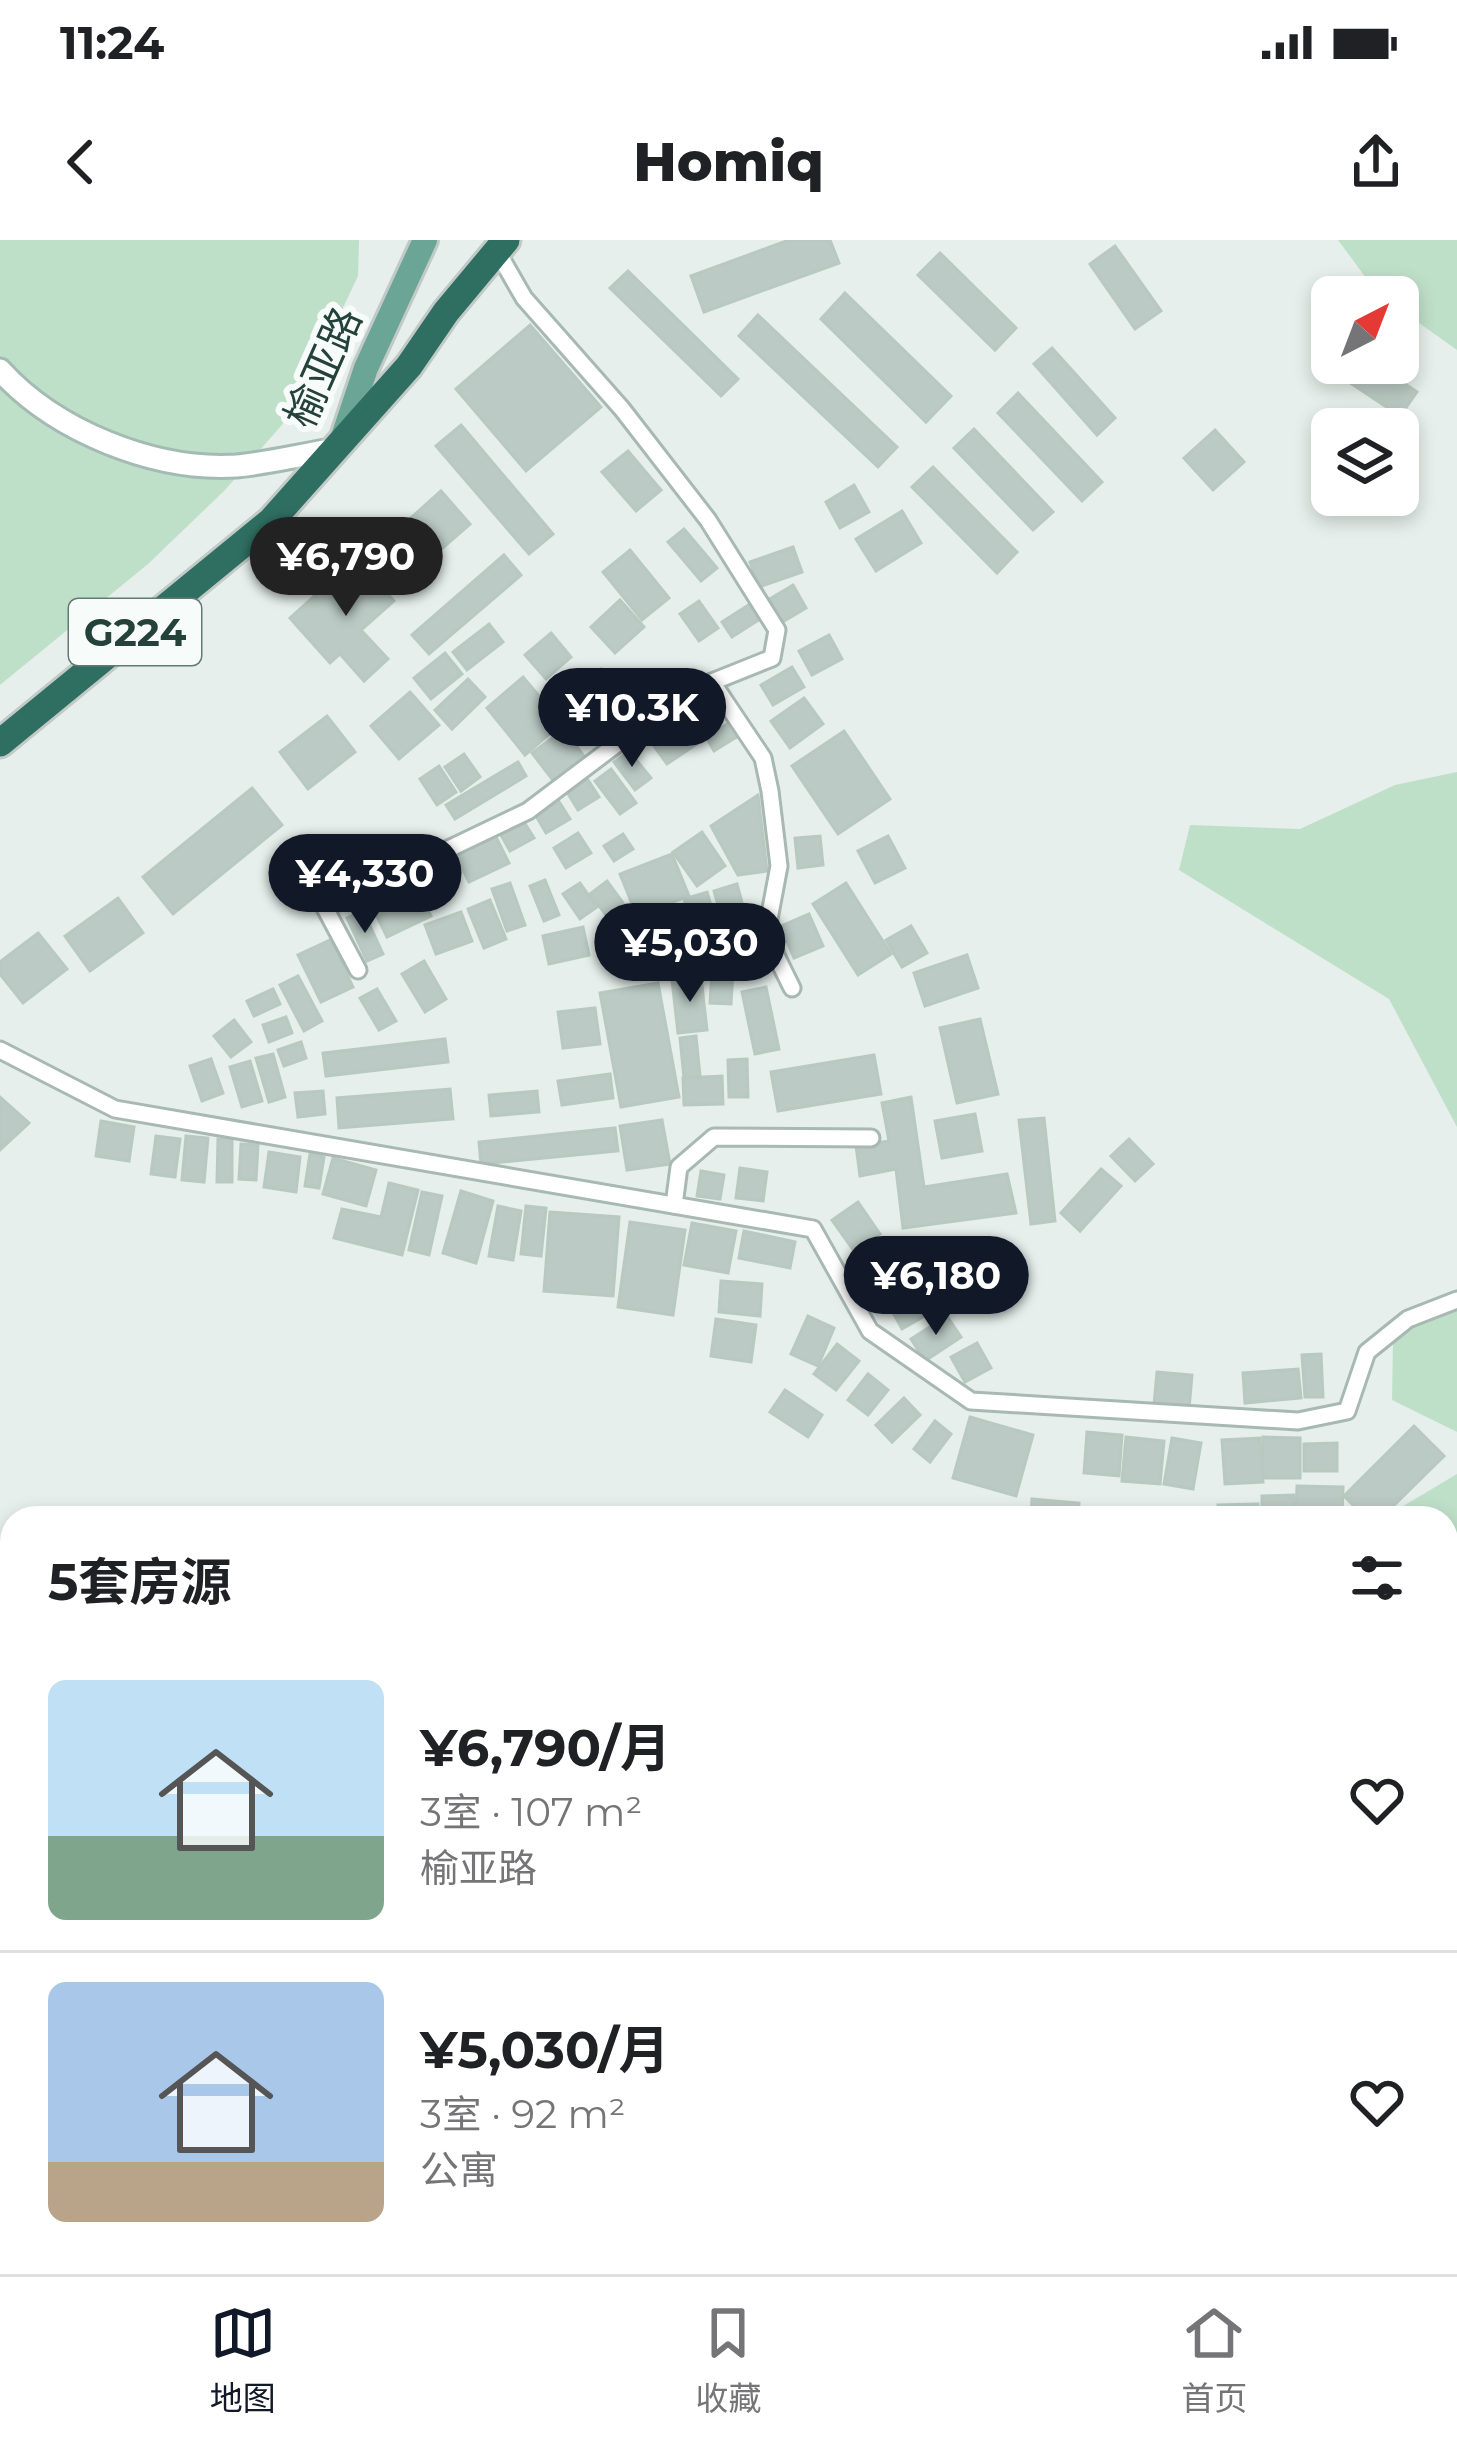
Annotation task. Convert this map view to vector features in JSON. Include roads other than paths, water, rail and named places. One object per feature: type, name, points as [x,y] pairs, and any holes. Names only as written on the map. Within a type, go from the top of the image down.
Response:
[{"type":"highway","name":"G224","points":[[339,448],[499,244]]},
{"type":"highway","name":"榆亚路","points":[[0,743],[271,521],[339,448]]},
{"type":"main road","name":"榆亚路","points":[[339,448],[366,368],[425,240]]},
{"type":"street","points":[[358,970],[325,908],[527,811],[642,724],[712,682],[772,658],[777,630],[708,520],[622,409],[524,298],[499,244]]},
{"type":"street","points":[[0,370],[52,414],[166,462],[235,466],[339,448]]},
{"type":"street","points":[[712,682],[763,758],[778,866],[766,935],[792,988]]},
{"type":"street","points":[[0,1050],[116,1109],[813,1229],[870,1331],[971,1401],[1298,1421],[1347,1411],[1367,1352],[1408,1319],[1457,1300]]},
{"type":"street","points":[[674,1205],[679,1166],[714,1137],[871,1138]]}]
